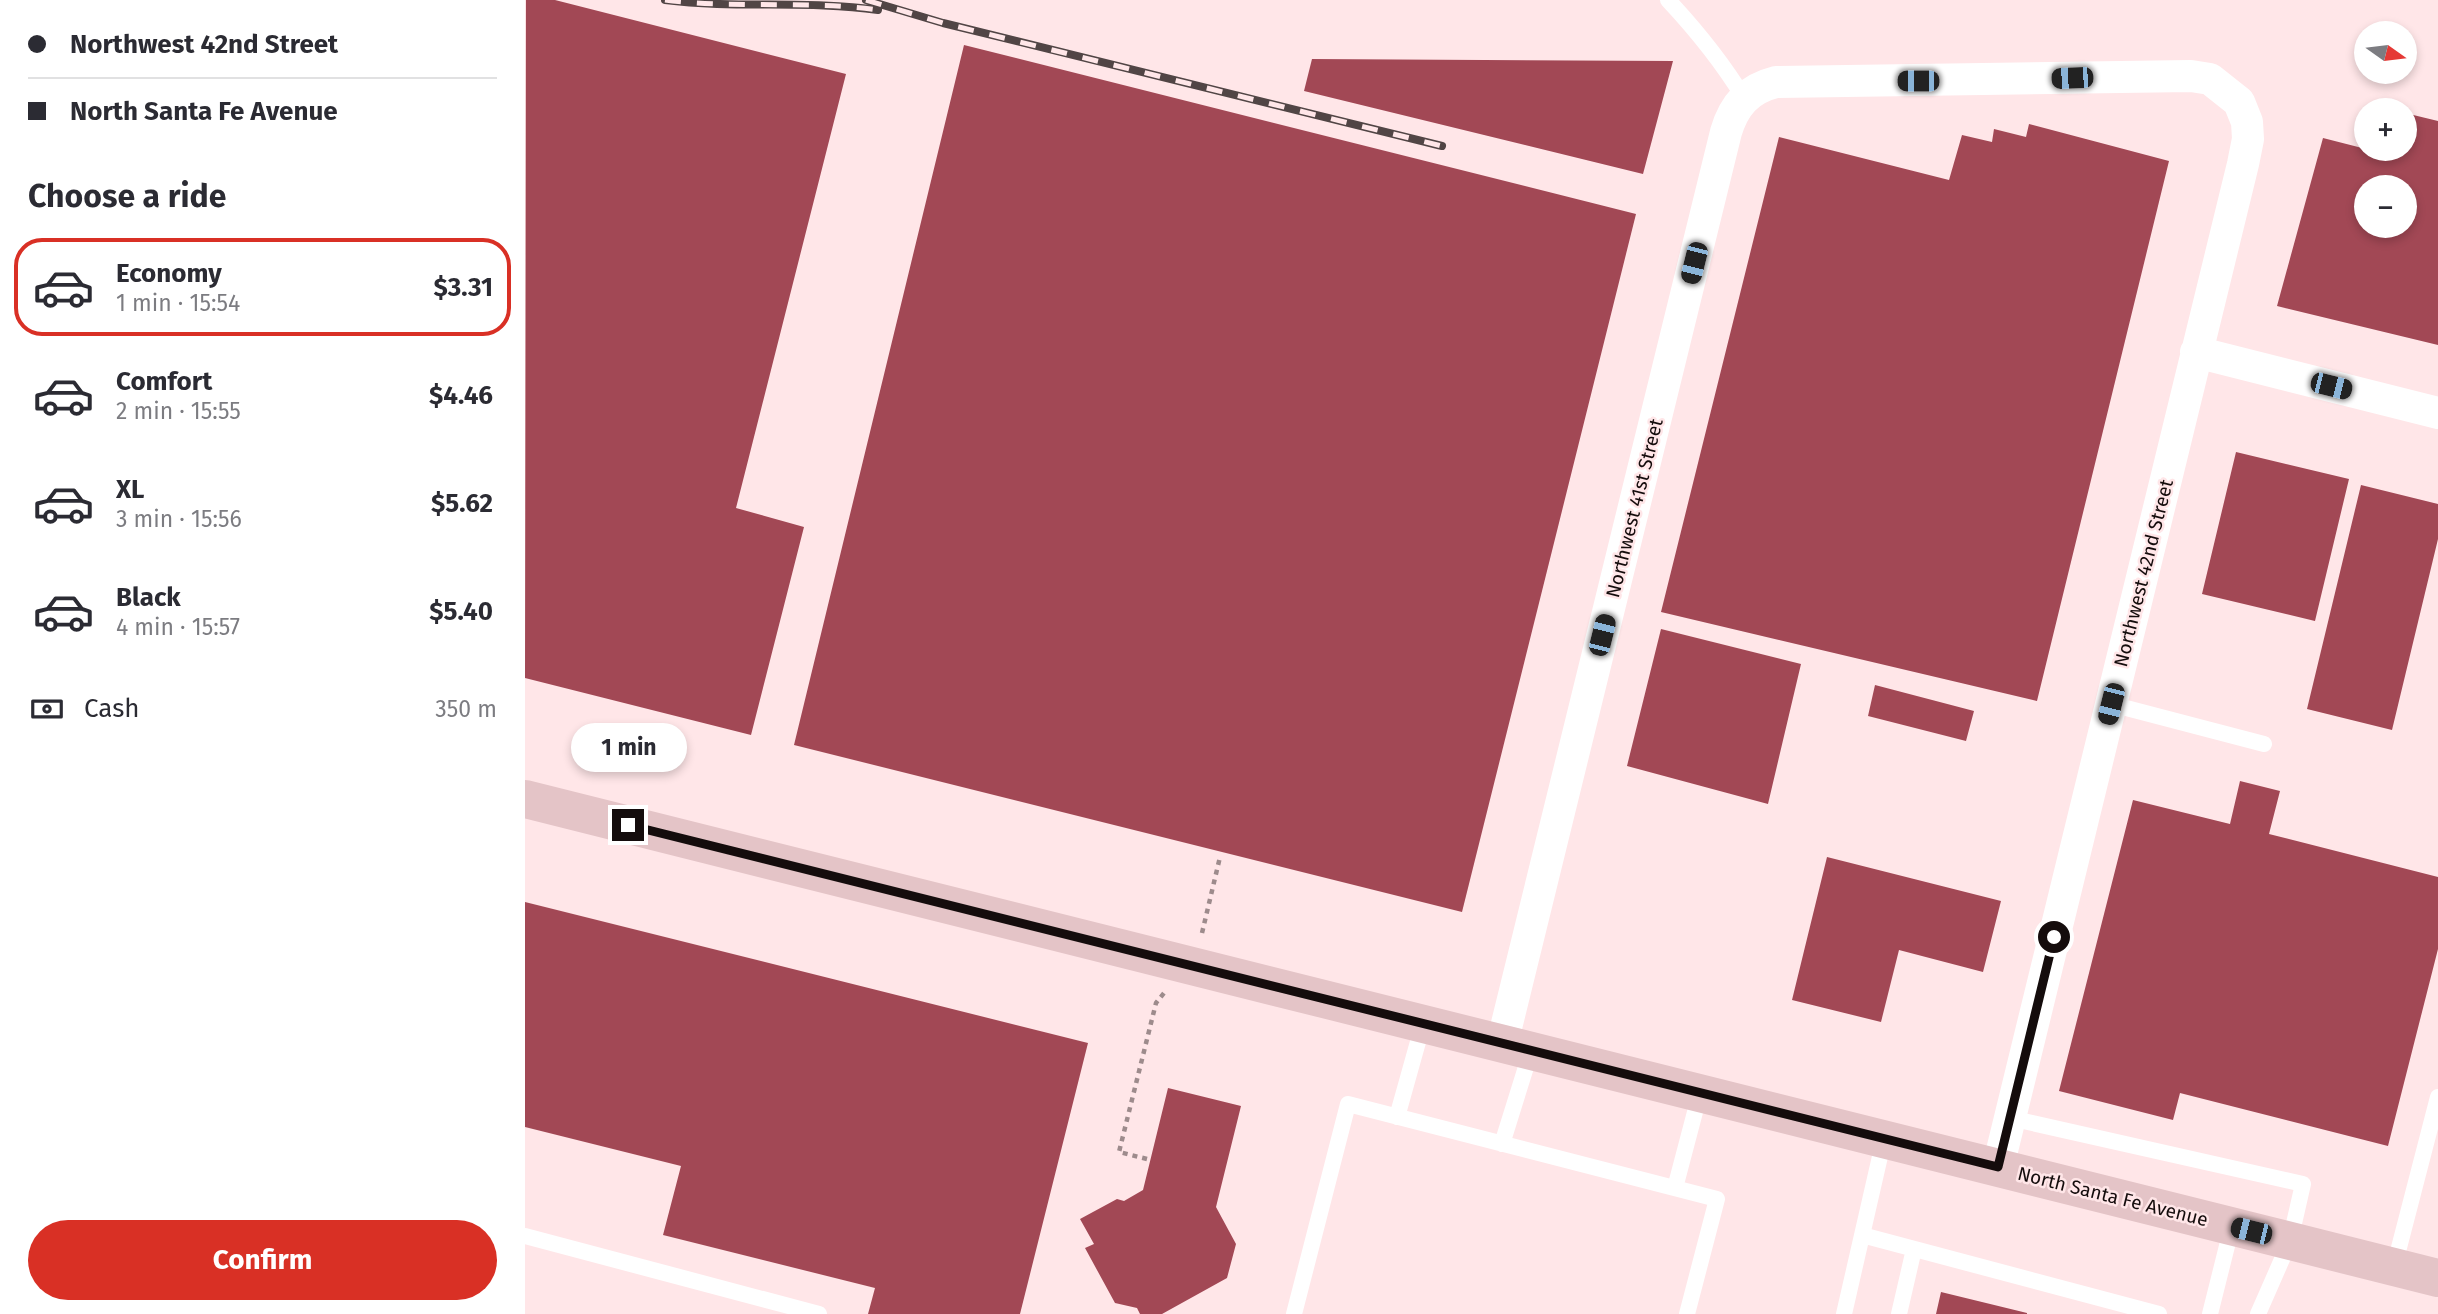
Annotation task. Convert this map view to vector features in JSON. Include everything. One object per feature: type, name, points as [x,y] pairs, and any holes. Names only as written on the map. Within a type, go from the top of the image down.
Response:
[{"type":"main road","name":"North Santa Fe Avenue","points":[[525,799],[2438,1278]]},
{"type":"street","name":"Northwest 42nd Street","points":[[1744,99],[1754,90],[1776,82],[2048,79],[2171,74],[2210,79],[2239,102],[2247,122],[2248,139],[1998,1167]]},
{"type":"street","name":"Northwest 41st Street","points":[[1516,1048],[1726,132],[1731,115],[1744,99]]},
{"type":"street","points":[[2196,352],[2438,413]]},
{"type":"lane","points":[[1668,0],[1723,64],[1744,99]]},
{"type":"lane","points":[[2111,704],[2264,744]]},
{"type":"lane","points":[[1397,1117],[1423,1024]]},
{"type":"lane","points":[[1502,1144],[1516,1048]]},
{"type":"lane","points":[[1675,1188],[1700,1093]]},
{"type":"lane","points":[[2395,1267],[2438,1097]]},
{"type":"lane","points":[[1294,1314],[1348,1104],[1717,1199],[1687,1314]]},
{"type":"lane","points":[[2010,1118],[2304,1184],[2290,1241],[2258,1314]]},
{"type":"lane","points":[[1844,1314],[1884,1139]]},
{"type":"lane","points":[[2210,1314],[2232,1226]]},
{"type":"lane","points":[[1862,1235],[2137,1311],[2159,1314]]},
{"type":"lane","points":[[525,1236],[819,1314]]},
{"type":"lane","points":[[1899,1314],[1914,1249]]},
{"type":"path","points":[[1146,1159],[1119,1152],[1156,1003],[1186,965],[1202,935],[1220,857]]},
{"type":"building","points":[[526,0],[555,0],[846,74],[736,508],[804,527],[751,735],[525,678]]},
{"type":"building","points":[[964,45],[1636,214],[1462,912],[794,745]]},
{"type":"building","points":[[1312,59],[1673,61],[1643,174],[1304,91]]},
{"type":"building","points":[[2417,116],[2438,121],[2438,345],[2277,306],[2323,138],[2354,146],[2354,161],[2417,161]]},
{"type":"building","points":[[2029,124],[2169,161],[2037,701],[1661,612],[1779,137],[1949,180],[1962,135],[1992,142],[1994,129],[2026,137]]},
{"type":"building","points":[[2236,452],[2349,479],[2315,621],[2202,594]]},
{"type":"building","points":[[2361,485],[2438,504],[2438,539],[2392,730],[2307,709]]},
{"type":"building","points":[[1661,629],[1801,664],[1768,804],[1627,766]]},
{"type":"building","points":[[1875,685],[1974,711],[1966,741],[1868,716]]},
{"type":"building","points":[[2240,781],[2280,791],[2269,834],[2438,877],[2438,949],[2388,1146],[2180,1093],[2173,1120],[2059,1091],[2133,800],[2230,824]]},
{"type":"building","points":[[1827,857],[2001,901],[1983,972],[1899,950],[1881,1022],[1792,1000]]},
{"type":"building","points":[[525,902],[1088,1043],[1020,1314],[868,1314],[875,1288],[663,1235],[681,1166],[525,1127]]},
{"type":"building","points":[[1168,1088],[1241,1106],[1216,1207],[1236,1244],[1227,1278],[1162,1314],[1140,1314],[1137,1308],[1115,1303],[1085,1248],[1094,1244],[1080,1219],[1117,1199],[1124,1201],[1143,1190]]},
{"type":"building","points":[[1941,1292],[2027,1313],[2027,1314],[1936,1314]]},
{"type":"railway","points":[[665,0],[718,4],[825,5],[878,10]]},
{"type":"railway","points":[[866,0],[943,23],[1442,146]]},
{"type":"route","points":[[628,825],[1998,1167],[2054,937]]}]
